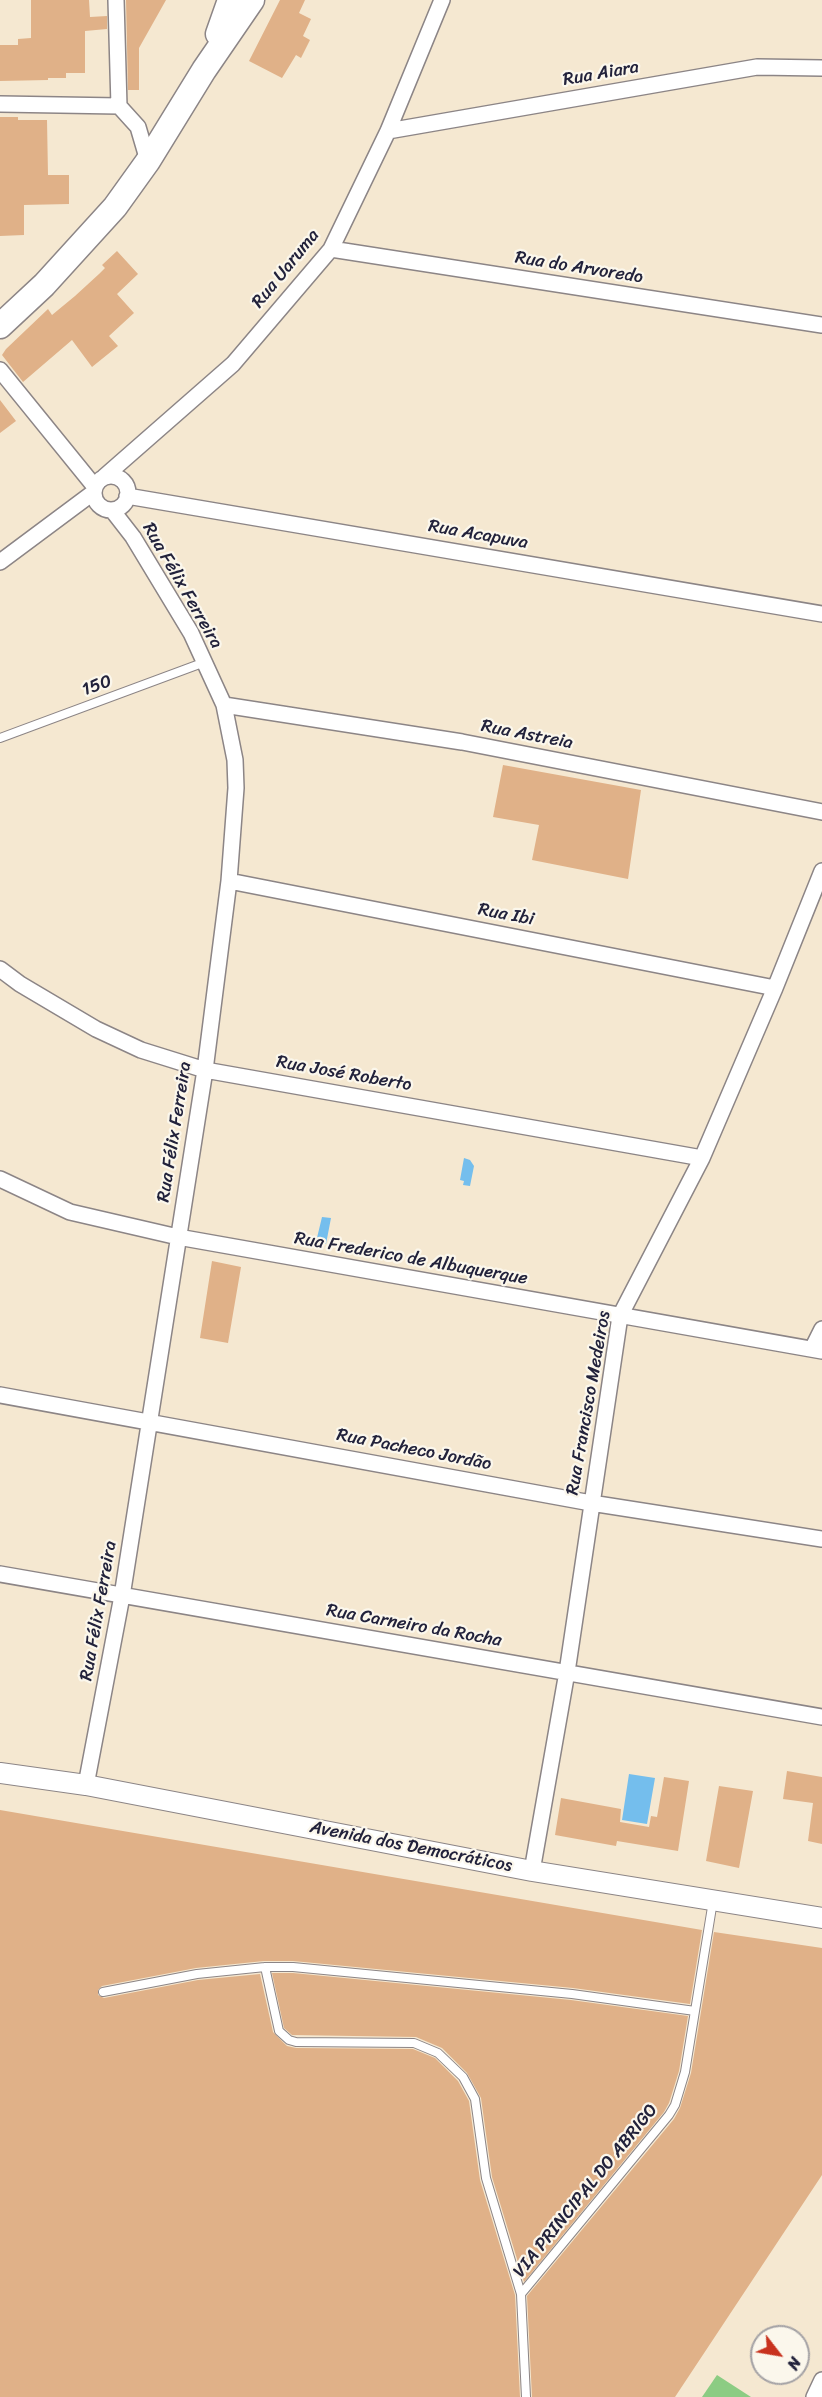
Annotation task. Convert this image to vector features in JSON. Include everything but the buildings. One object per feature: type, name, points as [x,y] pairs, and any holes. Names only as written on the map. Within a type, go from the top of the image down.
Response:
[{"type":"main road","points":[[204,70],[230,0]]},
{"type":"main road","points":[[0,326],[78,250],[115,207],[170,128],[204,70],[252,0]]},
{"type":"street","points":[[116,0],[119,106],[138,127],[148,161]]},
{"type":"street","name":"Rua Uaruma","points":[[0,562],[98,485],[233,364],[331,249],[388,131],[442,0]]},
{"type":"street","name":"Rua Aiara","points":[[388,131],[757,67],[822,68]]},
{"type":"street","points":[[0,104],[119,106]]},
{"type":"street","points":[[138,127],[170,128]]},
{"type":"street","name":"Rua do Arvoredo","points":[[331,249],[822,325]]},
{"type":"street","points":[[0,370],[98,485],[97,504],[112,510],[121,506],[127,495],[127,486],[122,480],[116,477],[98,485]]},
{"type":"street","name":"Rua Acapuva","points":[[127,495],[822,614]]},
{"type":"street","name":"Rua Félix Ferreira","points":[[86,1785],[122,1596],[205,1070],[229,881],[236,788],[235,760],[224,705],[191,633],[133,537],[112,510]]},
{"type":"street","name":"Rua Astreia","points":[[224,705],[462,742],[822,812]]},
{"type":"street","name":"Rua Francisco Medeiros","points":[[532,1871],[567,1672],[620,1316],[702,1158],[822,871]]},
{"type":"street","name":"Rua Ibi","points":[[229,881],[775,988]]},
{"type":"street","name":"Rua José Roberto","points":[[0,969],[20,984],[96,1029],[141,1050],[205,1070],[702,1158]]},
{"type":"street","name":"Rua Frederico de Albuquerque","points":[[0,1179],[70,1212],[178,1238],[817,1350]]},
{"type":"street","points":[[817,1350],[822,1329]]},
{"type":"street","name":"Rua Pacheco Jordão","points":[[0,1395],[591,1503],[822,1539]]},
{"type":"street","name":"Rua Carneiro da Rocha","points":[[0,1574],[822,1717]]},
{"type":"street","name":"Avenida dos Democráticos","points":[[0,1773],[86,1785],[532,1871],[822,1918]]},
{"type":"street","points":[[814,2397],[822,2380]]},
{"type":"lane","name":"150","points":[[0,738],[204,662]]},
{"type":"lane","name":"VIA PRINCIPAL DO ABRIGO","points":[[526,2397],[521,2294],[669,2115],[685,2072],[713,1900]]},
{"type":"lane","points":[[103,1992],[197,1974],[265,1967],[293,1967],[501,1986],[695,2011]]},
{"type":"lane","points":[[265,1967],[279,2031],[289,2040],[296,2042],[414,2043],[438,2053],[463,2078],[475,2099],[486,2178],[521,2294]]},
{"type":"green space","points":[[717,2375],[751,2397],[702,2397]]},
{"type":"water","points":[[464,1158],[470,1160],[474,1166],[470,1186],[463,1185],[464,1181],[460,1180]]},
{"type":"water","points":[[322,1217],[331,1218],[326,1244],[316,1242]]},
{"type":"water","points":[[629,1774],[655,1778],[647,1824],[622,1820]]}]
